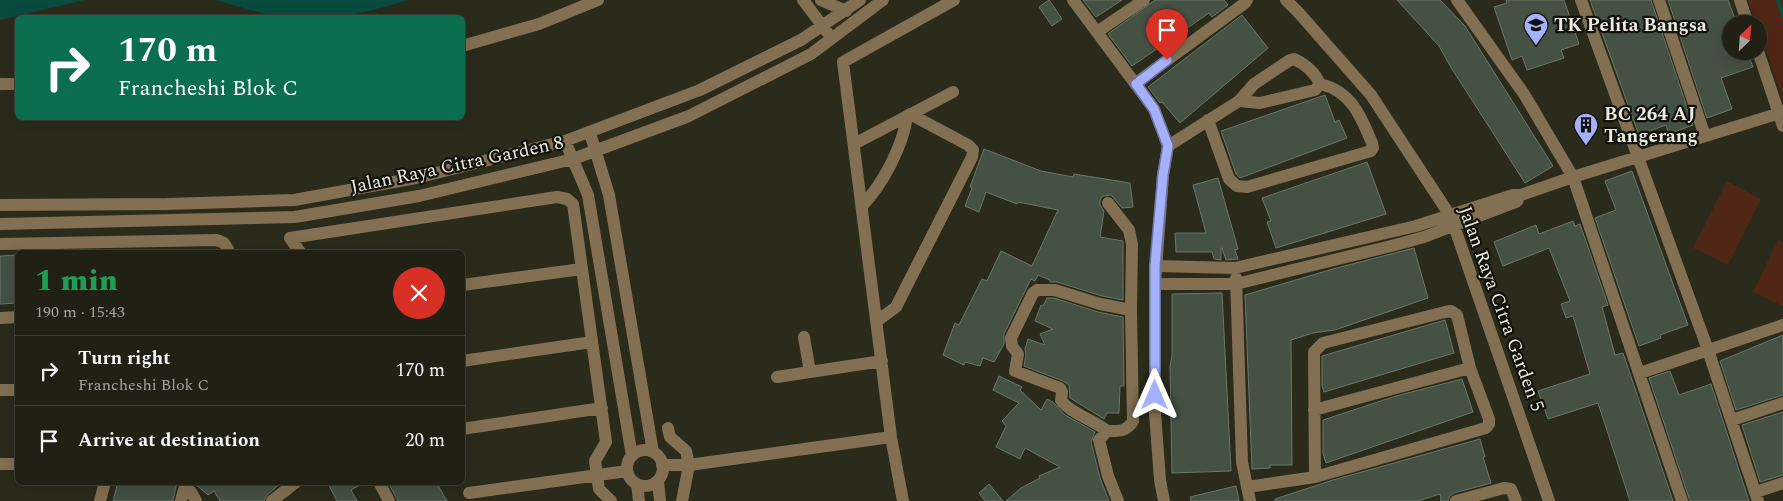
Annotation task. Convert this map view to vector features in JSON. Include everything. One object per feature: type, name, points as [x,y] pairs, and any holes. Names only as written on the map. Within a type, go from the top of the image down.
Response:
[{"type":"street","points":[[465,45],[539,24],[598,0]]},
{"type":"street","points":[[803,0],[824,26],[831,40]]},
{"type":"street","points":[[821,0],[846,11]]},
{"type":"street","name":"Jalan Raya Citra Garden 8","points":[[0,205],[166,204],[294,200],[416,178],[565,141],[700,90],[801,40],[860,0]]},
{"type":"street","name":"Jalan Raya Citra Garden 8","points":[[0,224],[295,217],[419,196],[573,159],[689,116],[811,54],[883,0]]},
{"type":"street","points":[[903,501],[891,437],[843,62],[954,0]]},
{"type":"street","points":[[1072,0],[1154,109],[1168,146],[1163,175],[1155,266],[1155,413],[1160,480],[1164,501]]},
{"type":"street","points":[[1097,32],[1144,0]]},
{"type":"street","points":[[1136,84],[1247,0]]},
{"type":"street","name":"Jalan Raya Citra Garden 5","points":[[1286,0],[1299,12],[1371,95],[1453,221],[1549,501]]},
{"type":"street","points":[[1581,0],[1708,350],[1757,496],[1783,483]]},
{"type":"street","points":[[1659,0],[1705,136]]},
{"type":"street","points":[[1740,0],[1745,15]]},
{"type":"street","points":[[1463,1],[1524,94],[1573,177],[1682,501]]},
{"type":"street","points":[[1168,146],[1208,120],[1239,101],[1254,84],[1294,59],[1316,76],[1320,84],[1338,91],[1358,111],[1373,148],[1371,151],[1247,187],[1237,186],[1229,179],[1208,120]]},
{"type":"street","points":[[1761,60],[1781,112],[1783,126]]},
{"type":"street","points":[[0,84],[15,84]]},
{"type":"street","points":[[1239,101],[1260,103],[1315,90],[1320,84]]},
{"type":"street","points":[[854,144],[953,92]]},
{"type":"street","points":[[1155,284],[1236,284],[1395,245],[1453,221],[1516,202],[1521,196],[1573,177],[1781,112]]},
{"type":"street","points":[[862,206],[874,193],[905,134],[909,115]]},
{"type":"street","points":[[877,321],[896,307],[972,157],[973,150],[968,145],[909,115]]},
{"type":"street","points":[[590,132],[609,195],[653,452],[661,460],[663,471],[658,480],[648,486],[632,481],[627,471],[629,460],[632,456],[642,451],[653,452]]},
{"type":"street","points":[[565,141],[588,195],[632,456]]},
{"type":"street","points":[[299,250],[290,238],[557,197],[567,199],[572,204],[606,442],[595,461],[599,489],[611,501]]},
{"type":"street","points":[[1108,203],[1129,230],[1132,244],[1133,421],[1129,428],[1107,431],[1100,436],[1099,440],[1108,476],[1118,501]]},
{"type":"street","points":[[1155,266],[1235,268],[1392,232],[1453,221]]},
{"type":"street","points":[[1392,232],[1395,245]]},
{"type":"street","points":[[0,244],[160,246],[217,240],[224,243],[228,250]]},
{"type":"street","points":[[1235,268],[1242,462],[1250,501]]},
{"type":"street","points":[[465,285],[582,269]]},
{"type":"street","points":[[1107,431],[1064,405],[1061,400],[1062,392],[1060,388],[1015,371],[1018,354],[1012,346],[1011,338],[1033,293],[1037,290],[1055,290],[1100,304],[1131,310]]},
{"type":"street","points":[[1247,487],[1315,477],[1486,428],[1489,424],[1489,419],[1470,368],[1457,315],[1452,311],[1323,343],[1318,346],[1314,352],[1315,477]]},
{"type":"street","points":[[0,318],[15,318]]},
{"type":"street","points":[[1640,372],[1783,325]]},
{"type":"street","points":[[804,337],[810,372]]},
{"type":"street","points":[[465,361],[592,342]]},
{"type":"street","points":[[777,377],[882,360]]},
{"type":"street","points":[[1314,410],[1470,368]]},
{"type":"street","points":[[0,390],[15,390]]},
{"type":"street","points":[[1732,420],[1783,403]]},
{"type":"street","points":[[465,429],[602,408]]},
{"type":"street","points":[[668,428],[670,437],[686,451],[689,465],[682,501]]},
{"type":"street","points":[[662,465],[689,465],[891,437]]},
{"type":"street","points":[[0,464],[15,464]]},
{"type":"street","points":[[468,492],[627,471]]},
{"type":"street","points":[[658,480],[660,501]]},
{"type":"street","points":[[637,484],[639,501]]},
{"type":"street","points":[[100,501],[104,485]]},
{"type":"street","points":[[181,501],[186,485]]},
{"type":"street","points":[[186,485],[196,501]]},
{"type":"street","points":[[272,501],[292,485]]},
{"type":"street","points":[[381,485],[389,501]]},
{"type":"street","points":[[1456,501],[1504,488],[1510,489],[1516,501]]},
{"type":"shaded area","points":[[1748,0],[1783,0],[1783,98],[1768,56],[1768,15],[1753,15]]},
{"type":"shaded area","points":[[1727,181],[1761,199],[1728,265],[1693,248]]},
{"type":"shaded area","points":[[1778,240],[1783,242],[1783,306],[1753,292]]},
{"type":"water","points":[[0,0],[84,0],[15,15],[0,20]]},
{"type":"water","points":[[215,0],[409,0],[347,15],[270,15]]},
{"type":"building","points":[[1049,0],[1062,19],[1052,26],[1039,7]]},
{"type":"building","points":[[1083,0],[1122,0],[1096,17]]},
{"type":"building","points":[[1155,0],[1224,0],[1228,5],[1212,17],[1209,13],[1132,66],[1108,34]]},
{"type":"building","points":[[1397,0],[1440,0],[1465,26],[1553,166],[1525,183],[1439,46]]},
{"type":"building","points":[[1506,0],[1564,0],[1579,44],[1561,50],[1564,58],[1527,70],[1522,56],[1512,60],[1494,7],[1507,3]]},
{"type":"building","points":[[1590,0],[1651,0],[1693,125],[1669,134],[1666,125],[1639,135]]},
{"type":"building","points":[[1668,0],[1728,0],[1734,15],[1722,15],[1722,60],[1750,60],[1753,67],[1721,78],[1732,109],[1707,118]]},
{"type":"building","points":[[1242,15],[1268,48],[1180,123],[1162,102],[1160,103],[1148,87]]},
{"type":"building","points":[[1325,95],[1335,122],[1339,120],[1347,138],[1240,178],[1236,174],[1221,131]]},
{"type":"building","points":[[984,149],[1041,171],[1073,177],[1074,174],[1130,183],[1133,207],[1122,208],[1111,195],[1103,196],[1100,200],[1100,205],[1104,211],[1100,237],[1123,241],[1123,300],[1102,296],[1057,282],[1050,282],[1050,280],[1038,275],[1035,281],[1031,279],[1004,334],[1004,344],[994,362],[983,358],[980,366],[965,362],[964,365],[943,355],[955,323],[959,325],[982,279],[987,281],[1001,251],[1032,266],[1058,210],[1018,202],[1017,204],[986,192],[979,212],[965,206]]},
{"type":"building","points":[[1367,162],[1386,214],[1276,248],[1267,222],[1271,221],[1262,198]]},
{"type":"building","points":[[1632,171],[1688,325],[1660,335],[1661,338],[1639,346],[1595,218],[1616,210],[1605,181]]},
{"type":"building","points":[[1218,178],[1238,249],[1235,250],[1238,259],[1226,260],[1222,248],[1221,260],[1214,259],[1212,252],[1176,252],[1175,233],[1206,233],[1193,185]]},
{"type":"building","points":[[1573,221],[1575,226],[1580,224],[1608,305],[1602,307],[1615,355],[1623,353],[1673,501],[1630,501],[1598,403],[1548,419],[1538,391],[1590,374],[1573,316],[1566,318],[1561,304],[1570,301],[1549,248],[1503,266],[1494,242],[1536,225],[1539,234]]},
{"type":"building","points":[[1414,248],[1428,298],[1335,330],[1313,333],[1291,340],[1292,465],[1270,465],[1270,468],[1252,469],[1245,295]]},
{"type":"building","points":[[15,255],[15,303],[0,304],[0,256]]},
{"type":"building","points":[[1222,293],[1231,471],[1172,473],[1170,366],[1172,355],[1172,294]]},
{"type":"building","points":[[1047,298],[1054,298],[1098,312],[1123,317],[1124,386],[1120,386],[1119,413],[1107,413],[1104,419],[1070,398],[1069,385],[1063,381],[1024,366],[1025,349],[1028,339],[1045,345],[1040,334],[1053,329],[1035,321],[1041,305],[1043,306]]},
{"type":"building","points":[[1445,320],[1454,353],[1324,392],[1322,386],[1322,356]]},
{"type":"building","points":[[1783,335],[1783,395],[1736,410],[1720,361]]},
{"type":"building","points":[[1670,371],[1679,395],[1711,384],[1749,501],[1690,501],[1649,378]]},
{"type":"building","points":[[999,376],[1022,387],[1020,390],[1041,410],[1047,399],[1053,402],[1065,415],[1095,432],[1091,442],[1100,478],[1109,501],[1006,501],[1021,488],[1040,478],[1039,476],[1060,467],[1025,448],[1020,459],[996,447],[1006,426],[1002,421],[1019,403],[993,390]]},
{"type":"building","points":[[1462,379],[1473,412],[1326,463],[1323,454],[1323,420],[1396,396]]},
{"type":"building","points":[[1783,412],[1783,475],[1760,482],[1742,425]]},
{"type":"building","points":[[1480,439],[1491,483],[1454,493],[1448,501],[1441,501],[1440,494],[1418,501],[1275,501],[1275,499],[1333,480]]},
{"type":"building","points":[[989,484],[1003,501],[985,501],[979,493]]},
{"type":"building","points":[[117,485],[176,485],[173,501],[113,501]]},
{"type":"building","points":[[196,485],[279,485],[267,495],[264,501],[220,501],[214,491],[208,495]]},
{"type":"building","points":[[329,485],[360,485],[351,490],[357,501],[337,501]]},
{"type":"building","points":[[390,485],[438,485],[447,501],[398,501]]},
{"type":"building","points":[[1236,486],[1239,501],[1191,501],[1190,497]]},
{"type":"waterway","points":[[1778,0],[1783,15]]},
{"type":"place","name":"TK Pelita Bangsa","points":[[1536,46]]},
{"type":"place","name":"BC 264 AJ Tangerang","points":[[1586,146]]},
{"type":"route","points":[[1155,395],[1155,266],[1163,175],[1168,146],[1154,109],[1136,84],[1167,60]]}]
